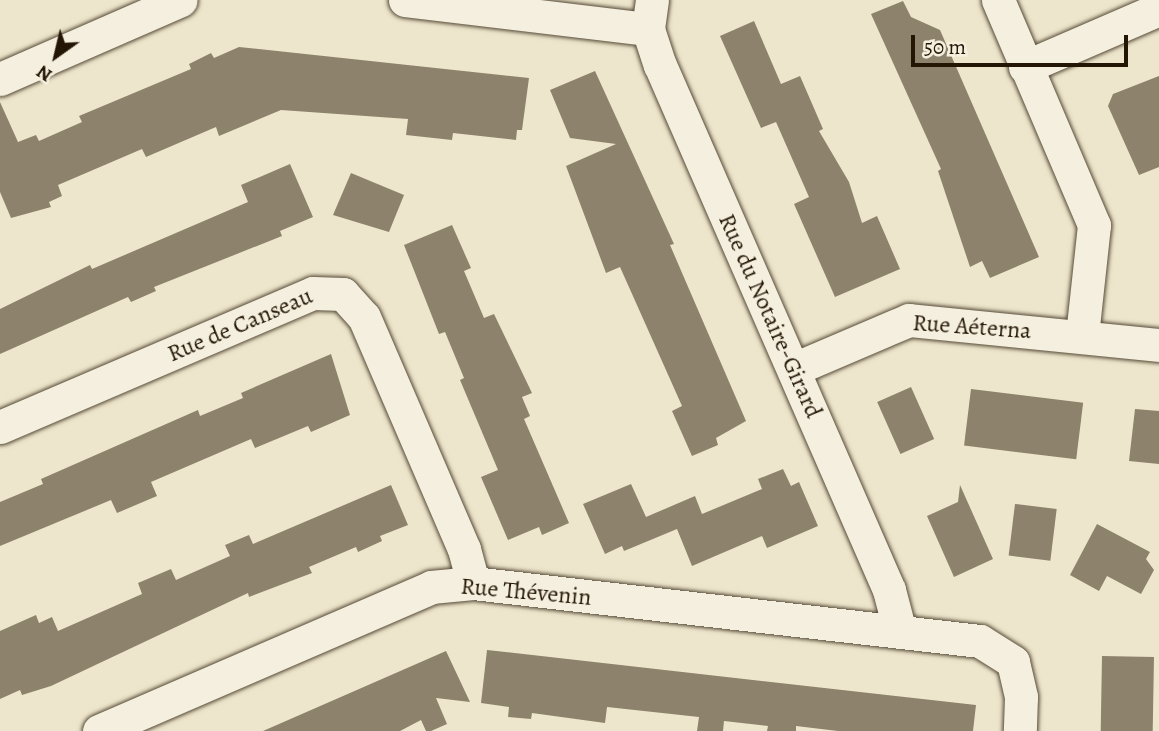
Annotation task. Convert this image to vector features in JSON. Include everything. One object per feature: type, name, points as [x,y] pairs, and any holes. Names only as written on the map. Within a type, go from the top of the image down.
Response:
[{"type":"street","points":[[0,79],[181,0]]},
{"type":"street","points":[[405,0],[650,15]]},
{"type":"street","points":[[998,0],[1094,225],[1082,335]]},
{"type":"street","points":[[1025,67],[1159,9]]},
{"type":"street","name":"Rue du Notaire-Girard","points":[[650,15],[794,369],[889,590],[900,632]]},
{"type":"street","name":"Rue de Canseau","points":[[0,427],[313,293],[343,294],[364,317],[464,549],[473,583]]},
{"type":"street","name":"Rue Aéterna","points":[[794,369],[909,320],[1082,335],[1159,345]]},
{"type":"street","name":"Rue Thévenin","points":[[99,731],[431,587],[473,583],[980,641],[1013,662],[1021,697],[1020,731]]},
{"type":"building","points":[[903,1],[911,17],[940,30],[1039,257],[990,278],[982,261],[970,267],[938,171],[941,169],[871,14]]},
{"type":"building","points":[[754,21],[781,84],[800,76],[823,129],[819,131],[849,182],[862,223],[877,216],[900,269],[835,297],[794,204],[809,197],[776,122],[761,128],[720,36]]},
{"type":"building","points":[[239,47],[529,78],[522,130],[517,130],[516,140],[453,133],[452,140],[406,135],[408,119],[281,110],[219,136],[216,127],[146,157],[142,149],[58,185],[62,196],[49,202],[51,207],[11,218],[0,192],[0,102],[18,142],[36,135],[39,141],[82,122],[79,116],[191,69],[189,64],[211,53],[214,58]]},
{"type":"building","points":[[595,71],[674,244],[670,245],[746,421],[716,438],[718,445],[692,456],[672,411],[682,406],[620,267],[606,273],[566,166],[616,144],[570,138],[550,90]]},
{"type":"building","points":[[1159,76],[1159,167],[1139,175],[1108,106],[1113,94]]},
{"type":"building","points":[[290,164],[313,217],[280,231],[282,236],[154,287],[156,291],[131,302],[128,297],[0,354],[0,309],[90,265],[92,269],[248,202],[241,185]]},
{"type":"building","points":[[351,173],[404,195],[389,232],[333,215]]},
{"type":"building","points":[[452,225],[471,268],[464,271],[484,318],[494,314],[532,393],[522,397],[530,416],[524,419],[569,523],[542,535],[539,527],[508,540],[481,477],[498,470],[460,380],[464,378],[445,332],[439,334],[404,245]]},
{"type":"building","points":[[331,354],[350,415],[311,432],[308,426],[255,448],[251,439],[151,482],[157,496],[117,513],[111,500],[0,546],[0,502],[43,484],[41,479],[198,410],[200,416],[243,398],[241,393]]},
{"type":"building","points":[[911,387],[934,439],[900,454],[877,402]]},
{"type":"building","points":[[971,389],[1083,403],[1076,459],[964,446]]},
{"type":"building","points":[[1135,409],[1159,411],[1159,464],[1129,461]]},
{"type":"building","points":[[783,469],[791,486],[799,482],[818,526],[767,548],[762,536],[692,566],[677,529],[624,551],[622,546],[605,554],[583,504],[631,484],[646,517],[695,496],[702,514],[762,489],[758,479]]},
{"type":"building","points":[[391,485],[408,525],[380,536],[382,541],[358,552],[356,547],[309,567],[312,573],[249,597],[248,593],[51,686],[22,695],[20,690],[0,699],[0,631],[36,615],[39,623],[52,617],[58,631],[142,594],[138,583],[171,569],[176,580],[230,556],[225,545],[249,535],[253,544]]},
{"type":"building","points":[[960,485],[993,559],[954,577],[927,516],[958,502]]},
{"type":"building","points":[[1015,504],[1057,509],[1050,561],[1009,556]]},
{"type":"building","points":[[1097,524],[1150,552],[1146,559],[1154,570],[1141,594],[1107,576],[1099,591],[1070,575]]},
{"type":"building","points":[[487,650],[976,705],[973,731],[838,731],[796,726],[796,731],[767,731],[768,726],[724,721],[723,731],[697,731],[699,717],[607,707],[605,723],[532,713],[531,719],[508,717],[509,707],[481,703]]},
{"type":"building","points":[[446,651],[470,702],[436,698],[447,724],[431,731],[426,731],[421,720],[400,731],[263,731]]},
{"type":"building","points":[[1102,656],[1154,657],[1153,731],[1101,731]]}]
